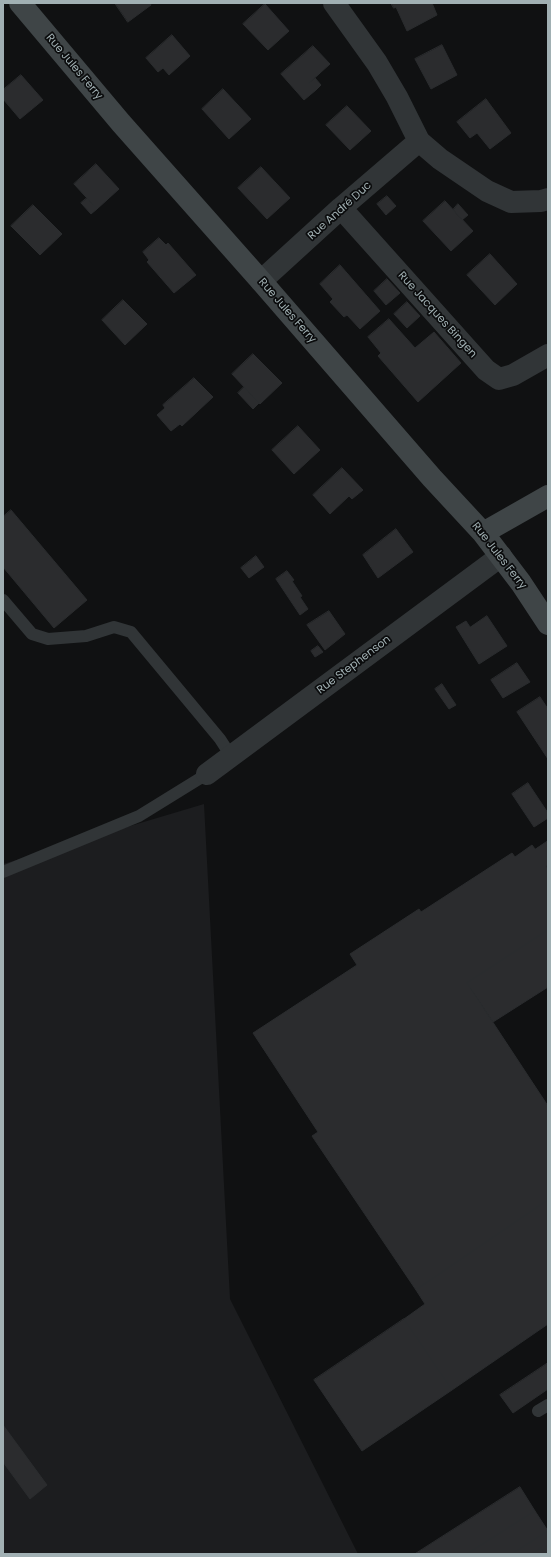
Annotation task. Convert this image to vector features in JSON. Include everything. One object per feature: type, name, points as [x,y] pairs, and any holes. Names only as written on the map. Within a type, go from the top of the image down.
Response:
[{"type":"street","name":"Rue Jules Ferry","points":[[20,3],[121,124],[261,281],[432,478],[483,533],[521,583],[548,624]]},
{"type":"street","points":[[334,3],[385,77],[397,97],[419,142],[440,159],[487,191],[511,202],[541,201],[548,199]]},
{"type":"street","name":"Rue André Duc","points":[[261,281],[341,208],[419,142]]},
{"type":"street","name":"Rue Jacques Bingen","points":[[341,208],[486,370],[499,379],[513,375],[548,355]]},
{"type":"street","points":[[483,533],[548,496]]},
{"type":"street","name":"Rue Stephenson","points":[[207,774],[501,556]]},
{"type":"lane","points":[[3,600],[32,634],[48,639],[86,636],[114,627],[131,632],[220,739],[231,756]]},
{"type":"lane","points":[[3,872],[139,816],[207,774]]},
{"type":"shaded area","points":[[204,804],[230,1299],[358,1554],[3,1554],[3,864]]},
{"type":"building","points":[[115,3],[150,3],[151,5],[128,22]]},
{"type":"building","points":[[391,3],[432,3],[437,15],[407,31],[396,7],[394,8]]},
{"type":"building","points":[[265,4],[289,31],[268,50],[243,24]]},
{"type":"building","points":[[172,35],[190,56],[169,75],[163,68],[158,72],[146,58]]},
{"type":"building","points":[[442,45],[457,75],[431,89],[415,59]]},
{"type":"building","points":[[313,46],[330,64],[309,83],[316,90],[304,100],[281,74]]},
{"type":"building","points":[[21,75],[43,100],[20,119],[3,99],[3,90]]},
{"type":"building","points":[[315,78],[321,85],[316,90],[309,83]]},
{"type":"building","points":[[223,89],[251,119],[229,139],[202,109]]},
{"type":"building","points":[[486,99],[511,133],[490,149],[477,133],[470,138],[457,122]]},
{"type":"building","points":[[347,106],[371,131],[350,150],[326,125]]},
{"type":"building","points":[[96,164],[119,189],[97,209],[74,184]]},
{"type":"building","points":[[261,167],[290,198],[267,219],[238,188]]},
{"type":"building","points":[[387,196],[396,206],[386,215],[377,204]]},
{"type":"building","points":[[87,198],[97,209],[91,214],[81,203]]},
{"type":"building","points":[[445,201],[473,231],[451,251],[423,221]]},
{"type":"building","points":[[458,204],[468,215],[462,220],[453,210]]},
{"type":"building","points":[[33,205],[62,234],[40,255],[11,226]]},
{"type":"building","points":[[159,238],[166,245],[168,243],[196,275],[174,293],[147,262],[149,260],[143,252]]},
{"type":"building","points":[[490,254],[517,284],[495,305],[467,275]]},
{"type":"building","points":[[340,265],[380,311],[360,329],[347,315],[344,317],[330,302],[333,299],[320,284]]},
{"type":"building","points":[[387,279],[400,293],[386,305],[374,291]]},
{"type":"building","points":[[123,300],[147,324],[125,345],[102,320]]},
{"type":"building","points":[[407,302],[420,316],[407,328],[394,314]]},
{"type":"building","points":[[389,319],[415,348],[434,332],[461,363],[418,402],[378,356],[381,353],[368,337]]},
{"type":"building","points":[[253,354],[282,383],[260,404],[232,374]]},
{"type":"building","points":[[194,378],[213,397],[182,426],[180,424],[171,431],[157,415],[165,408],[163,405]]},
{"type":"building","points":[[244,387],[259,403],[253,409],[238,393]]},
{"type":"building","points":[[298,426],[320,450],[294,474],[272,450]]},
{"type":"building","points":[[342,468],[363,490],[352,499],[349,496],[330,514],[313,495]]},
{"type":"building","points":[[11,510],[87,600],[54,628],[3,567],[3,517]]},
{"type":"building","points":[[396,529],[413,552],[378,578],[363,555]]},
{"type":"building","points":[[256,556],[264,567],[249,578],[241,568]]},
{"type":"building","points":[[287,571],[294,580],[292,581],[302,596],[300,597],[308,609],[300,615],[276,579]]},
{"type":"building","points":[[329,611],[345,634],[325,650],[307,625]]},
{"type":"building","points":[[487,616],[507,646],[479,664],[456,627],[466,621],[470,627]]},
{"type":"building","points":[[318,646],[323,652],[315,657],[311,651]]},
{"type":"building","points":[[517,663],[530,682],[503,698],[491,680]]},
{"type":"building","points":[[442,684],[456,705],[449,709],[435,689]]},
{"type":"building","points":[[540,697],[548,709],[548,759],[517,712]]},
{"type":"building","points":[[528,783],[548,813],[548,818],[534,827],[512,794]]},
{"type":"building","points":[[548,841],[548,865],[546,866],[548,870],[548,930],[467,983],[548,1106],[548,1200],[416,1290],[312,1136],[318,1132],[253,1033],[357,965],[350,954],[419,909],[421,912],[512,853],[515,857],[532,845],[535,849]]},
{"type":"building","points":[[548,930],[548,987],[493,1022],[467,983]]},
{"type":"building","points":[[548,1200],[548,1324],[452,1390],[404,1319],[425,1304],[416,1290]]},
{"type":"building","points":[[404,1319],[452,1390],[362,1451],[314,1380]]},
{"type":"building","points":[[548,1363],[548,1389],[513,1413],[500,1395]]},
{"type":"building","points":[[3,1425],[47,1485],[30,1499],[3,1462]]},
{"type":"building","points":[[520,1487],[535,1511],[467,1554],[415,1554]]},
{"type":"building","points":[[535,1511],[548,1531],[512,1554],[467,1554]]},
{"type":"building","points":[[548,1531],[548,1554],[546,1554],[541,1548],[532,1554],[512,1554]]},
{"type":"building","points":[[541,1548],[546,1554],[532,1554]]}]
